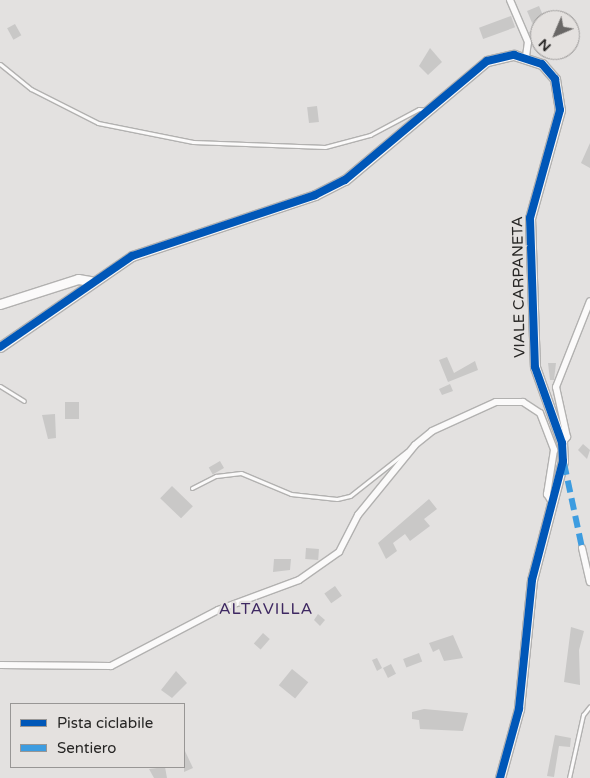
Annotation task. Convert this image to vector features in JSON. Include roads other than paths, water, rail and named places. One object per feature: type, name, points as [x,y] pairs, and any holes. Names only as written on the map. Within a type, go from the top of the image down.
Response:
[{"type":"main road","points":[[0,347],[90,281],[132,256],[177,238],[299,200],[345,180],[429,112],[487,61],[504,55],[526,57]]},
{"type":"main road","name":"VIALE CARPANETA","points":[[500,778],[519,709],[532,580],[563,461],[562,443],[535,370],[530,218],[560,110],[560,93],[542,64],[526,57]]},
{"type":"main road","points":[[0,304],[78,279],[90,281]]},
{"type":"street","points":[[510,0],[528,42],[526,57]]},
{"type":"street","points":[[562,443],[567,437],[556,387],[590,301]]},
{"type":"street","points":[[0,665],[111,666],[218,610],[299,580],[339,552],[358,515],[412,448],[432,431],[482,407],[523,402],[540,413],[551,439],[553,469],[547,494],[553,504]]},
{"type":"street","points":[[582,548],[590,582]]},
{"type":"lane","points":[[0,64],[31,89],[98,123],[193,142],[326,147],[386,129],[419,109],[429,112]]},
{"type":"lane","points":[[0,386],[24,401]]},
{"type":"lane","points":[[192,488],[216,476],[241,473],[291,494],[337,499],[350,496],[412,448]]},
{"type":"lane","points":[[569,778],[584,715],[590,706]]},
{"type":"district","name":"ALTAVILLA","points":[[266,609]]}]
